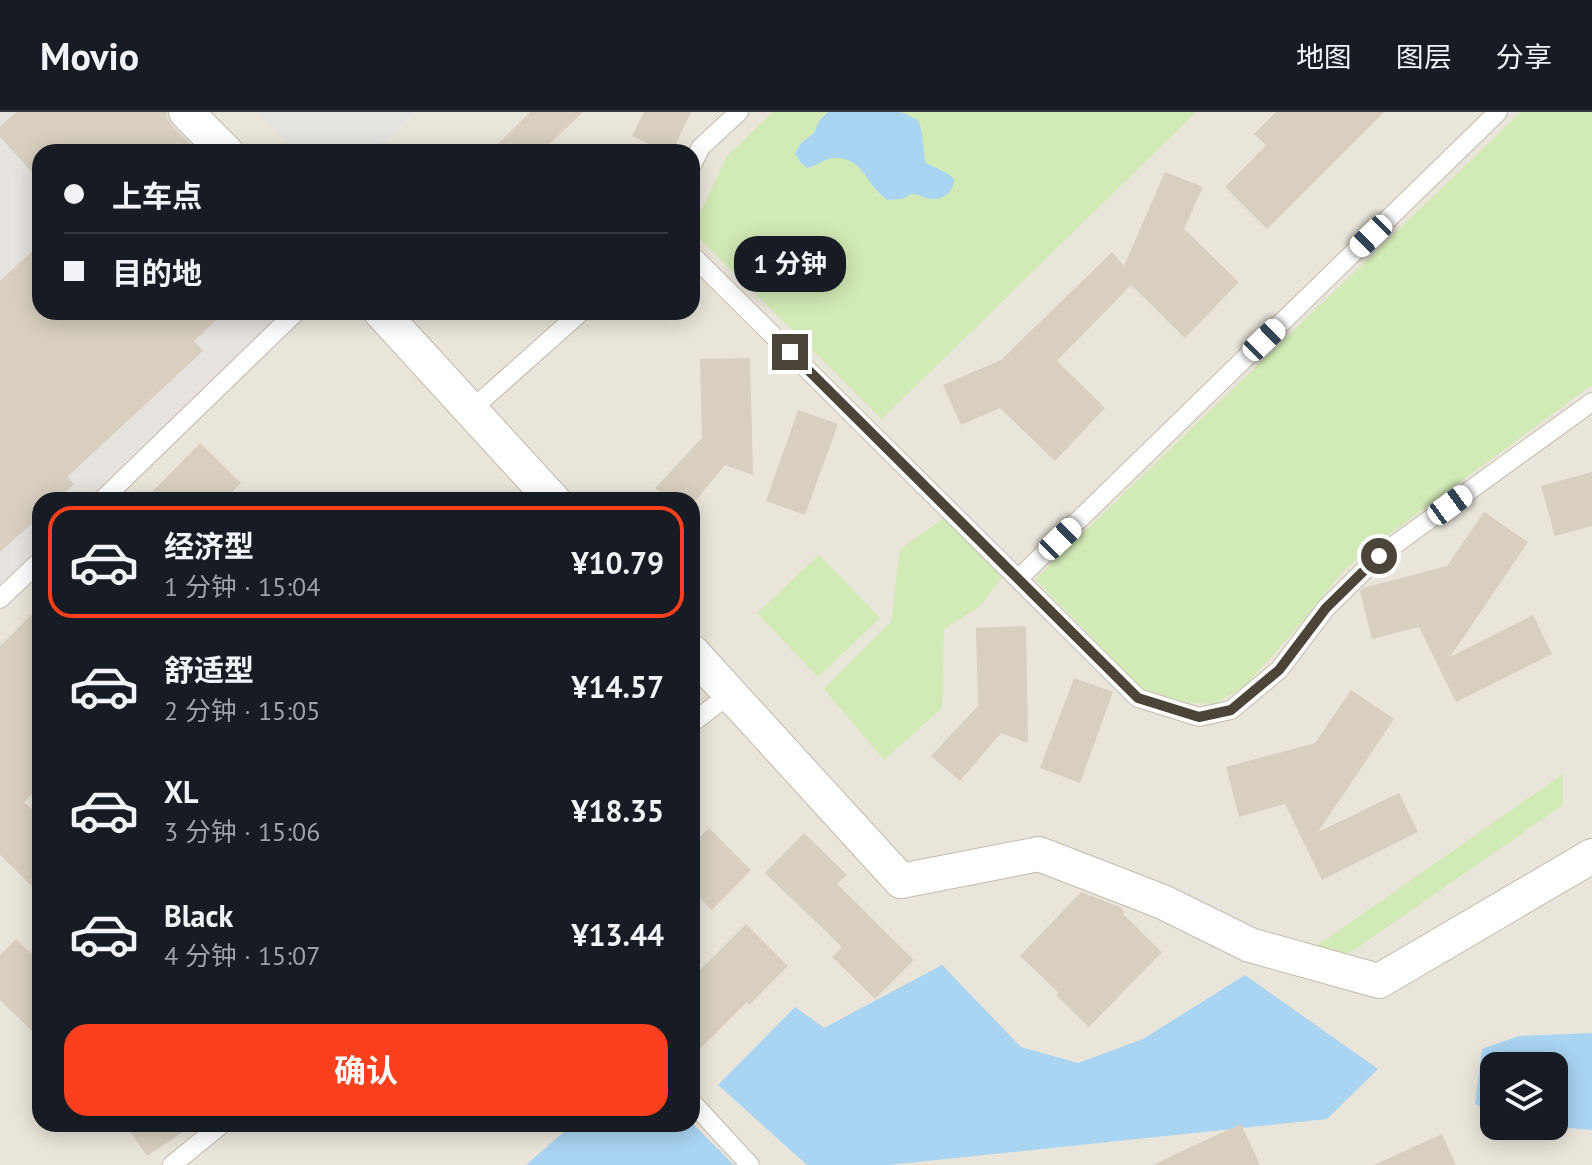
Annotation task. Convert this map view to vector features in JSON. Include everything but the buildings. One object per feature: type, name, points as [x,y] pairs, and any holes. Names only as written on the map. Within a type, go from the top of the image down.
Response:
[{"type":"street","points":[[186,112],[218,144]]},
{"type":"street","points":[[388,320],[546,492]]},
{"type":"street","points":[[700,661],[901,881],[1039,854],[1163,902],[1250,945],[1379,981],[1592,856]]},
{"type":"lane","points":[[700,149],[739,112]]},
{"type":"lane","points":[[1018,579],[1498,112]]},
{"type":"lane","points":[[700,263],[1138,698],[1199,717],[1231,710],[1279,670],[1326,608],[1379,556],[1592,402]]},
{"type":"lane","points":[[110,492],[288,320]]},
{"type":"lane","points":[[471,410],[572,320]]},
{"type":"lane","points":[[0,599],[32,569]]},
{"type":"lane","points":[[700,717],[730,694]]},
{"type":"lane","points":[[700,1111],[750,1165]]},
{"type":"lane","points":[[172,1165],[212,1132]]},
{"type":"shaded area","points":[[0,112],[200,112],[229,144],[32,144],[32,320],[288,320],[110,492],[32,492],[32,569],[0,599]]},
{"type":"shaded area","points":[[200,112],[1592,112],[1592,1165],[0,1165],[0,599],[32,569],[32,1132],[700,1132],[700,492],[110,492],[288,320],[700,320],[700,144],[229,144]]},
{"type":"shaded area","points":[[257,112],[413,112],[380,144],[288,144]]},
{"type":"green space","points":[[773,112],[1196,112],[882,419],[700,239],[700,214],[727,156]]},
{"type":"green space","points":[[1521,112],[1592,112],[1592,385],[1344,570],[1245,686],[1215,704],[1189,703],[1144,691],[1035,579]]},
{"type":"green space","points":[[944,518],[1002,578],[980,606],[944,629],[942,708],[884,760],[824,689],[891,622],[900,549]]},
{"type":"green space","points":[[819,555],[880,618],[818,677],[757,613]]},
{"type":"green space","points":[[1563,774],[1563,805],[1354,950],[1340,957],[1327,957],[1318,945]]},
{"type":"water","points":[[828,112],[901,112],[918,120],[926,163],[954,179],[950,191],[936,199],[911,194],[903,199],[888,200],[851,162],[833,158],[808,168],[795,154]]},
{"type":"water","points":[[942,965],[1021,1047],[1078,1063],[1143,1039],[1245,975],[1378,1069],[1327,1119],[889,1165],[807,1165],[718,1085],[795,1007],[824,1028]]},
{"type":"water","points":[[1592,1033],[1592,1130],[1568,1128],[1568,1052],[1482,1052],[1482,1049],[1519,1036]]},
{"type":"water","points":[[1480,1065],[1480,1107],[1475,1104]]},
{"type":"water","points":[[700,1131],[734,1165],[526,1165],[564,1132]]},
{"type":"route","points":[[790,352],[1138,698],[1199,717],[1231,710],[1279,670],[1326,608],[1379,556]]}]
